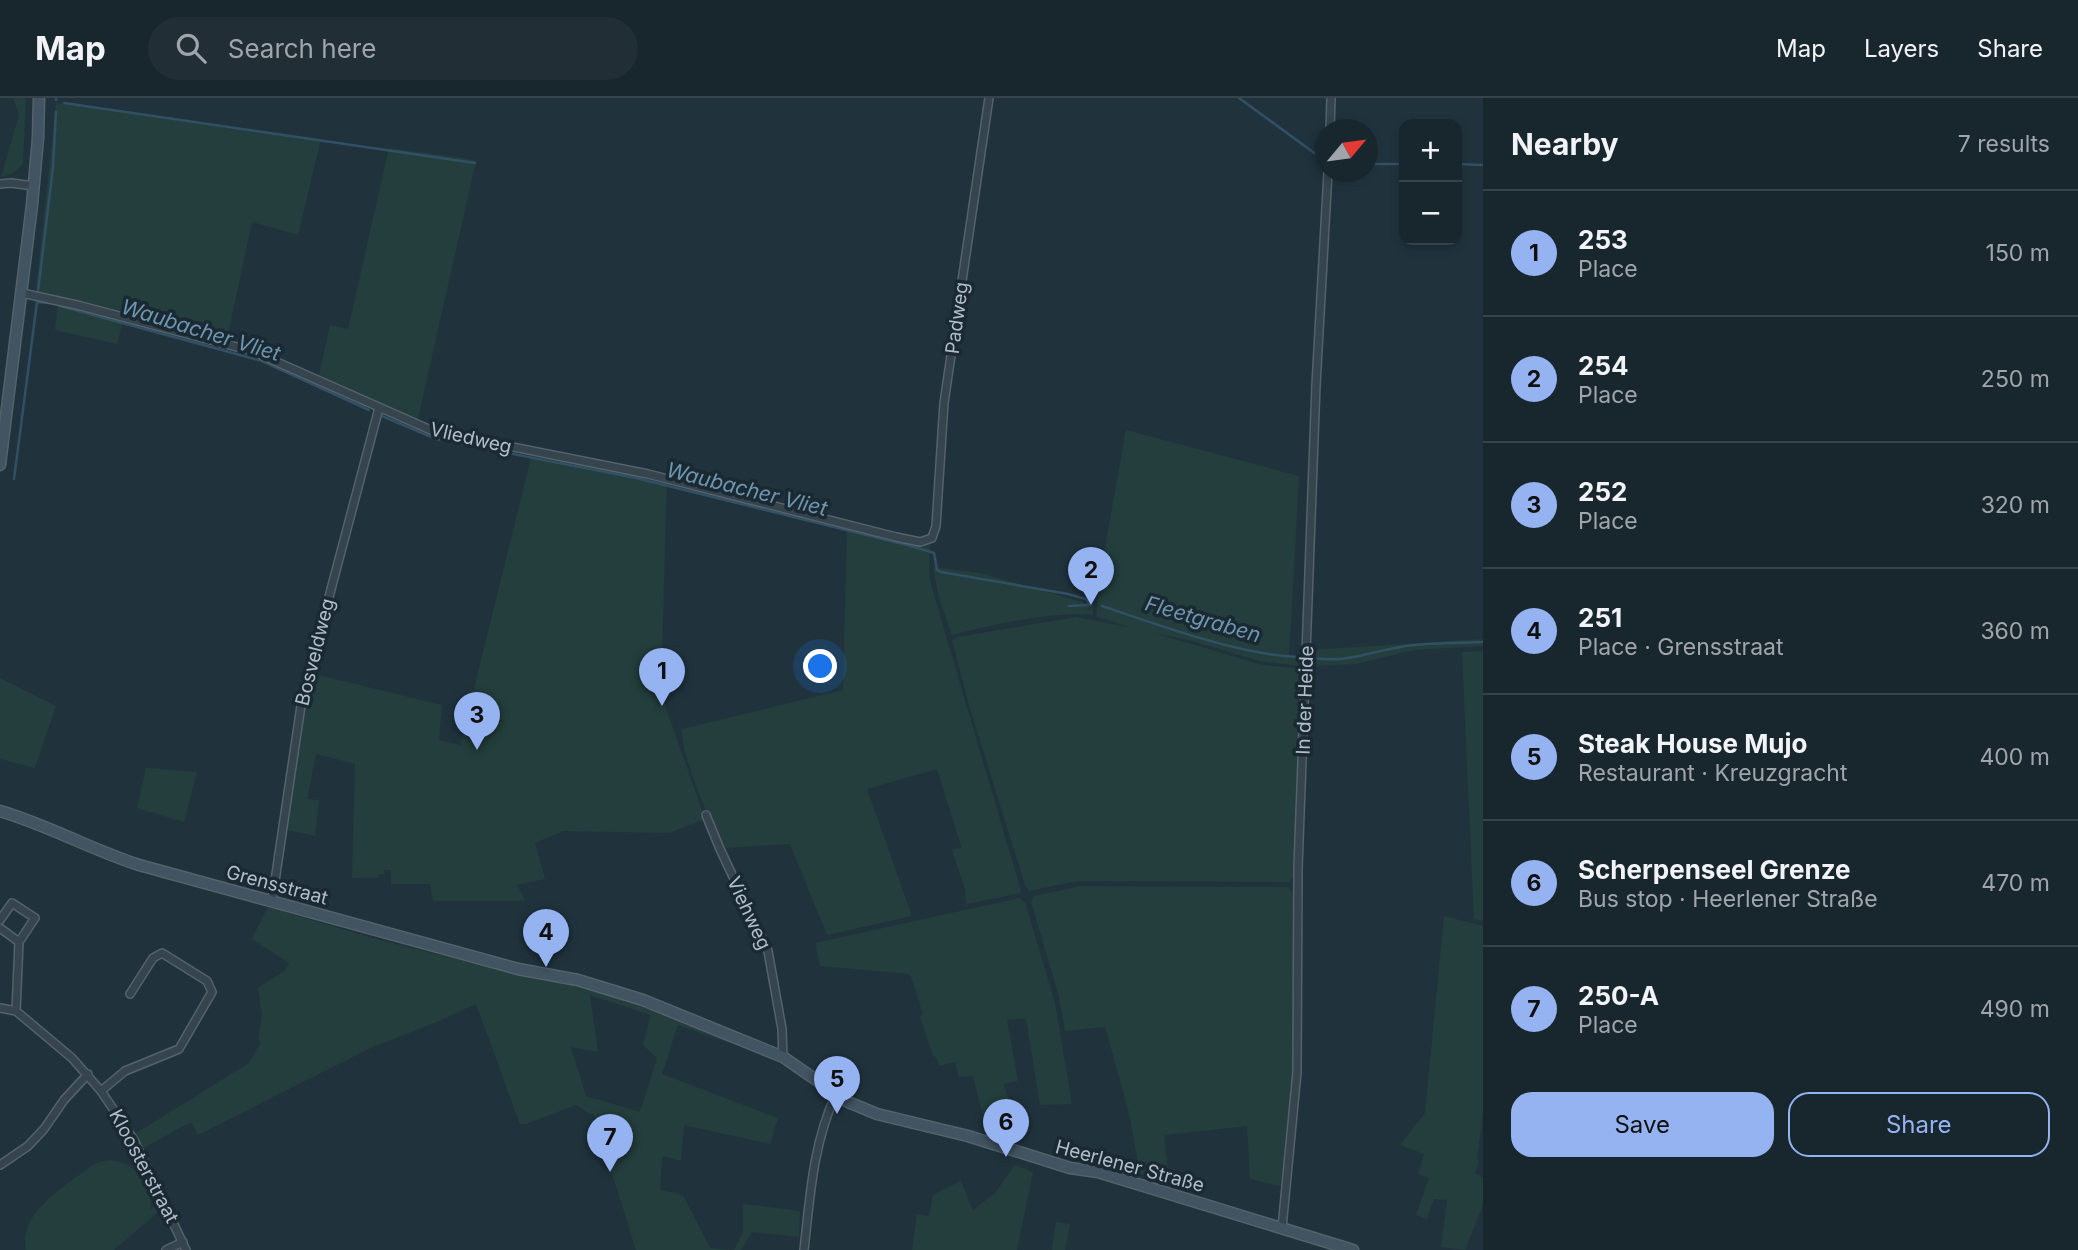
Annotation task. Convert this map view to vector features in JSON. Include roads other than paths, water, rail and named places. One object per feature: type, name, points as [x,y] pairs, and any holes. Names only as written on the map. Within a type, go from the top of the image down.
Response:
[{"type":"main road","points":[[0,465],[34,186],[39,98]]},
{"type":"main road","name":"Grensstraat","points":[[0,811],[60,832],[105,854],[476,958],[550,975]]},
{"type":"main road","name":"Heerlener Straße","points":[[550,975],[578,980],[643,1000],[783,1057],[862,1109],[976,1139],[1070,1168],[1098,1172],[1353,1250]]},
{"type":"street","name":"Padweg","points":[[932,538],[936,526],[944,403],[989,98]]},
{"type":"street","points":[[1330,119],[1331,98]]},
{"type":"street","name":"In der Heide","points":[[1282,1228],[1297,1072],[1298,868],[1317,359],[1327,182]]},
{"type":"street","points":[[0,184],[34,186]]},
{"type":"street","name":"Vliedweg","points":[[22,293],[252,351],[426,429],[446,435],[648,474],[909,540],[923,542],[932,538]]},
{"type":"street","name":"Bosveldweg","points":[[272,901],[302,699],[379,408]]},
{"type":"street","name":"Viehweg","points":[[706,816],[768,951],[782,1029],[783,1057]]},
{"type":"street","points":[[0,920],[12,903],[35,918],[19,942],[16,1011]]},
{"type":"street","points":[[0,928],[19,942]]},
{"type":"street","points":[[102,1091],[125,1071],[179,1049],[212,992],[206,981],[162,953],[153,958],[131,994]]},
{"type":"street","name":"Kloosterstraat","points":[[0,1008],[16,1011],[72,1058],[102,1091],[134,1140],[185,1246]]},
{"type":"street","points":[[0,1165],[28,1146],[88,1074]]},
{"type":"street","points":[[804,1250],[810,1186],[829,1109],[836,1094]]},
{"type":"street","points":[[166,1250],[185,1246]]},
{"type":"waterway","points":[[1239,98],[1315,154]]},
{"type":"waterway","points":[[64,103],[475,163]]},
{"type":"waterway","name":"Waubacher Vliet","points":[[38,291],[53,167],[56,112]]},
{"type":"waterway","points":[[1378,164],[1399,164]]},
{"type":"waterway","points":[[1462,164],[1483,165]]},
{"type":"waterway","points":[[14,479],[37,302],[50,303]]},
{"type":"waterway","name":"Waubacher Vliet","points":[[60,306],[262,361],[369,410]]},
{"type":"waterway","name":"Waubacher Vliet","points":[[382,416],[436,439],[636,478],[911,546],[934,553],[937,570],[941,572],[1068,594],[1086,599],[1090,605]]},
{"type":"waterway","name":"Fleetgraben","points":[[1069,606],[1090,605]]},
{"type":"waterway","name":"Fleetgraben","points":[[1102,606],[1224,645],[1297,657]]},
{"type":"waterway","name":"Fleetgraben","points":[[1314,658],[1345,658],[1416,645],[1483,642]]},
{"type":"place","name":"254","points":[[1091,605]]},
{"type":"place","name":"253","points":[[662,706]]},
{"type":"place","name":"252","points":[[477,750]]},
{"type":"place","name":"251","points":[[546,967]]},
{"type":"place","name":"Steak House Mujo","points":[[837,1114]]},
{"type":"place","name":"Scherpenseel Grenze","points":[[1006,1157]]},
{"type":"place","name":"250-A","points":[[610,1172]]}]
